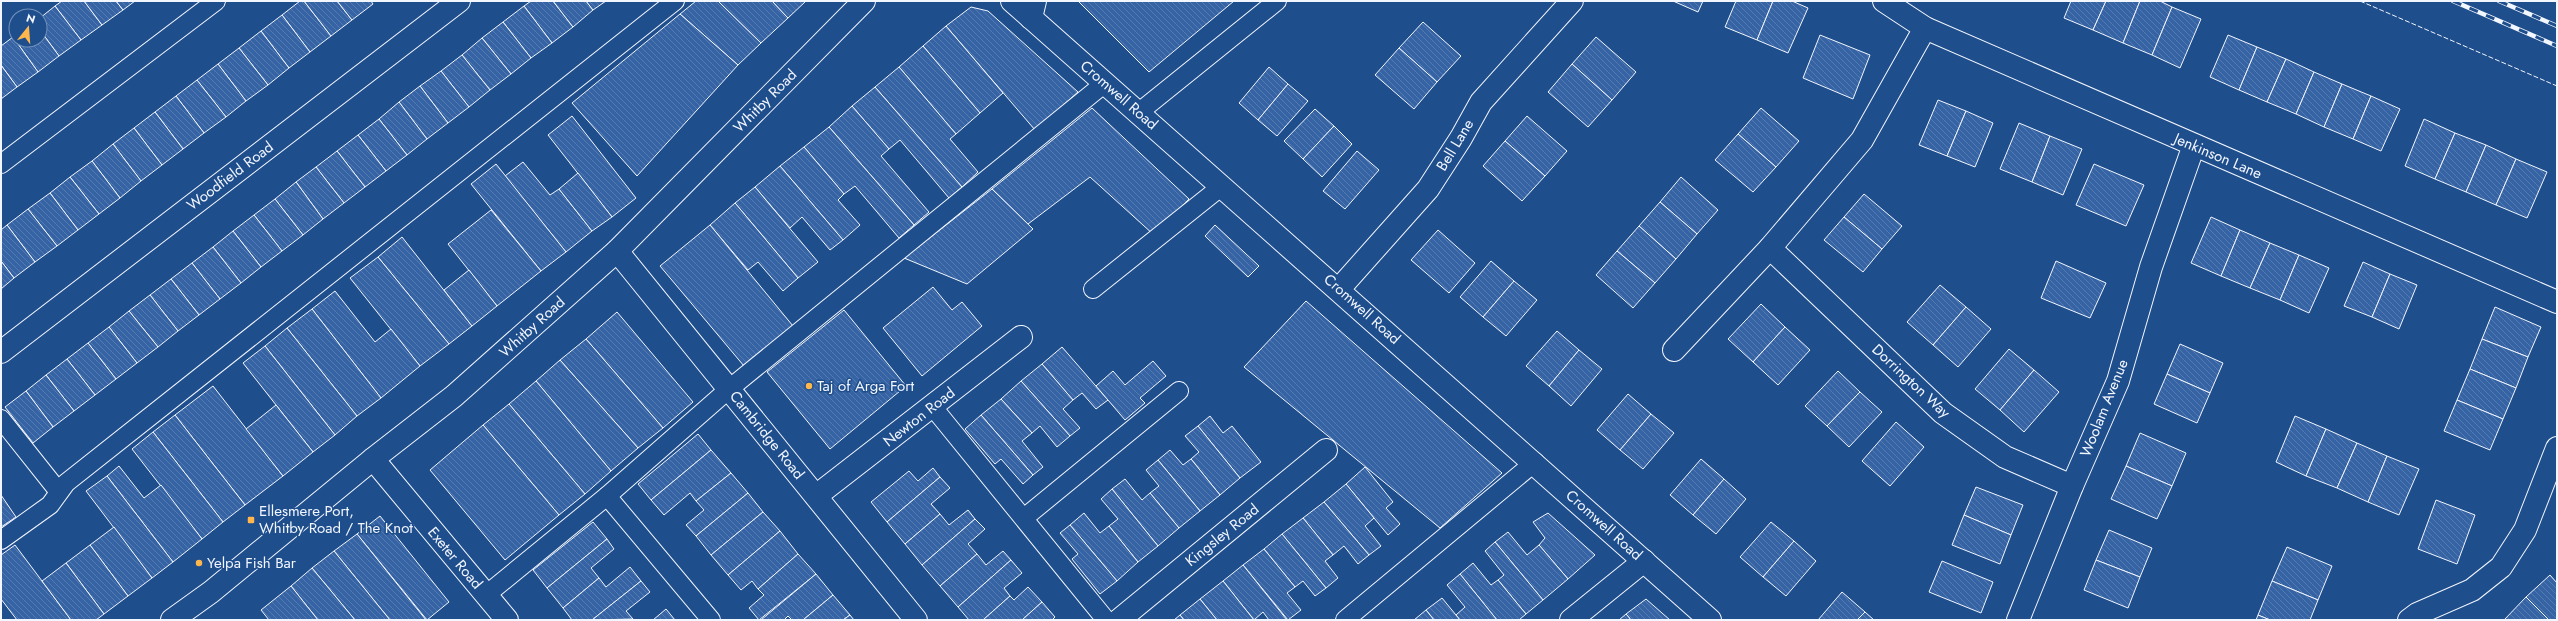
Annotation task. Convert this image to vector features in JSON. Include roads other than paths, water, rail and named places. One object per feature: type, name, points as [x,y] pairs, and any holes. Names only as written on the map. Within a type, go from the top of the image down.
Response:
[{"type":"street","name":"Woodfield Road","points":[[1,352],[459,1]]},
{"type":"street","name":"Whitby Road","points":[[172,620],[211,592],[373,459],[454,396],[618,251],[864,1]]},
{"type":"street","name":"Cromwell Road","points":[[1012,1],[1033,10],[1104,83],[1339,289],[1710,620]]},
{"type":"street","name":"Bell Lane","points":[[1339,289],[1428,189],[1462,138],[1481,102],[1572,1]]},
{"type":"street","name":"Jenkinson Lane","points":[[1884,1],[1925,28],[2557,302]]},
{"type":"street","points":[[1674,350],[1770,248],[1862,140],[1925,28]]},
{"type":"street","name":"Woolam Avenue","points":[[2018,620],[2072,486],[2118,380],[2151,266],[2194,145]]},
{"type":"street","name":"Dorrington Way","points":[[1770,248],[1943,413],[2005,457],[2072,486]]},
{"type":"street","name":"Cambridge Road","points":[[618,251],[916,620]]},
{"type":"street","name":"Newton Road","points":[[816,496],[1021,337]]},
{"type":"street","points":[[2409,620],[2417,614],[2472,590],[2501,567],[2525,530],[2557,448]]},
{"type":"street","name":"Kingsley Road","points":[[1118,620],[1326,450]]},
{"type":"street","name":"Exeter Road","points":[[373,459],[505,620]]},
{"type":"street","points":[[1571,620],[1644,561]]},
{"type":"lane","points":[[1,164],[216,1]]},
{"type":"lane","points":[[1,540],[50,505],[66,483],[675,1]]},
{"type":"lane","points":[[1138,113],[1277,1]]},
{"type":"lane","points":[[486,595],[607,496],[729,389],[1104,83]]},
{"type":"lane","points":[[1093,289],[1222,186]]},
{"type":"lane","points":[[1024,518],[1179,391]]},
{"type":"lane","points":[[932,406],[1106,620]]},
{"type":"lane","points":[[1,419],[59,492]]},
{"type":"lane","points":[[1345,620],[1534,462]]},
{"type":"lane","points":[[607,496],[711,620]]},
{"type":"railway","points":[[2453,1],[2557,46]]},
{"type":"railway","points":[[2499,1],[2557,26]]},
{"type":"place","name":"Taj of Arga Fort","points":[[809,386]]},
{"type":"place","name":"Ellesmere Port, Whitby Road / The Knot","points":[[251,520]]},
{"type":"place","name":"Yelpa Fish Bar","points":[[199,563]]}]
